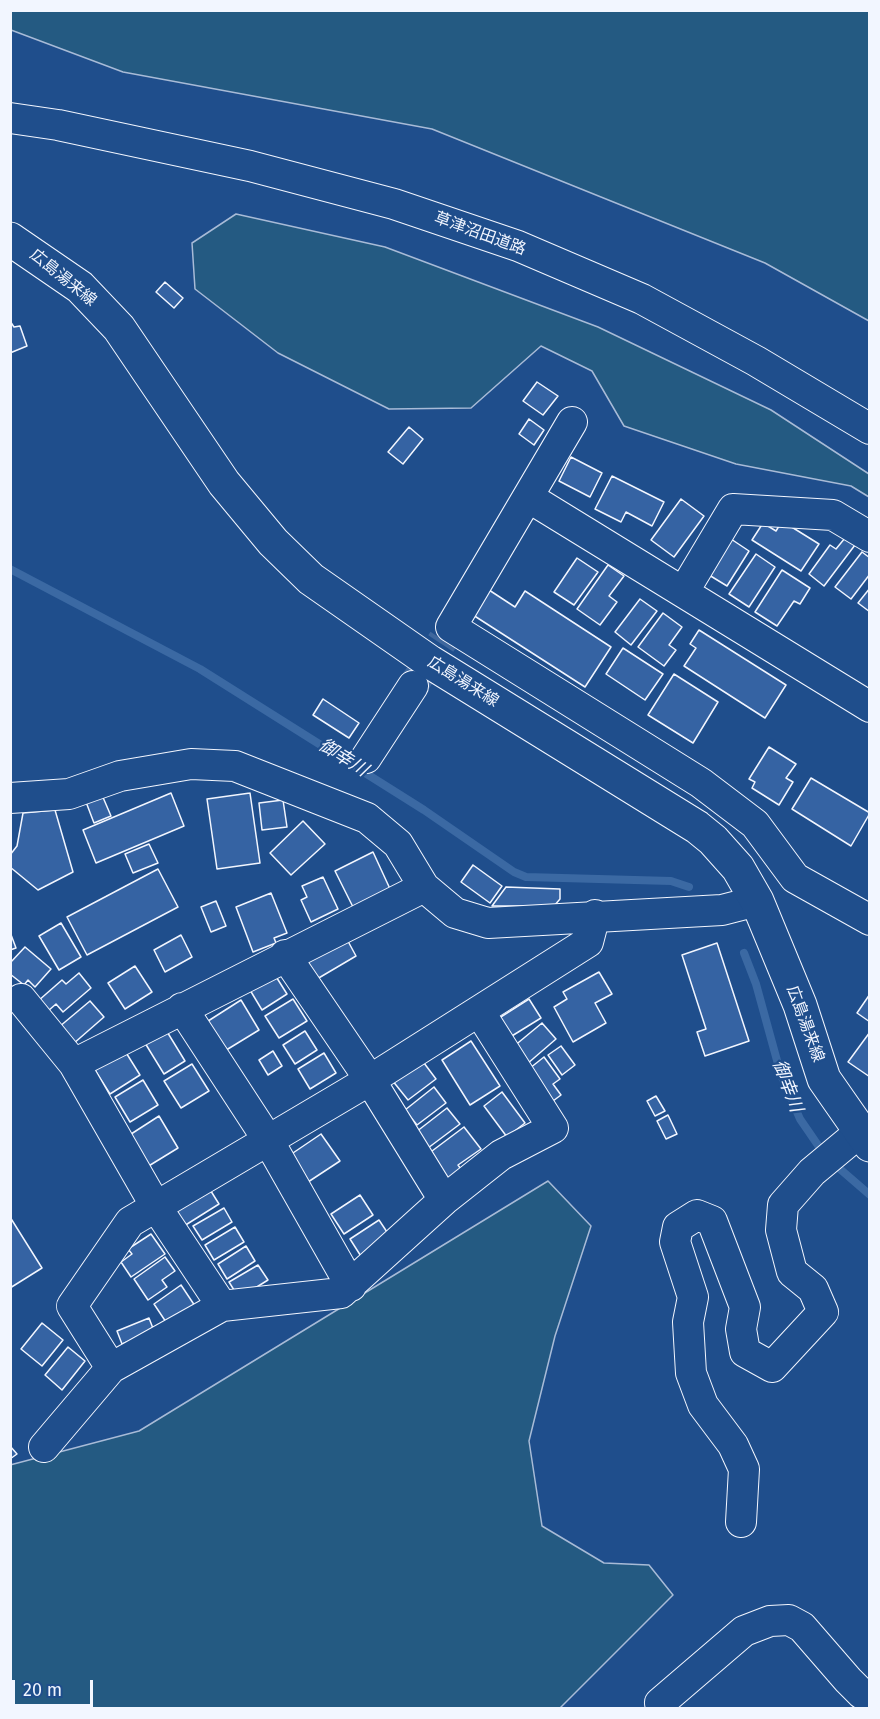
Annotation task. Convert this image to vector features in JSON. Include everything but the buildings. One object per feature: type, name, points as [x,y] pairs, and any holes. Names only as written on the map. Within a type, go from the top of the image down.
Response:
[{"type":"main road","name":"広島湯来線","points":[[10,239],[80,287],[119,328],[224,483],[273,542],[311,579],[430,662],[697,827],[738,868],[757,901],[800,1005],[825,1079],[865,1138]]},
{"type":"street","points":[[10,110],[58,125]]},
{"type":"street","points":[[10,118],[58,125]]},
{"type":"street","name":"草津沼田道路","points":[[58,125],[261,169],[394,204],[518,246],[642,299],[756,361],[870,429]]},
{"type":"street","points":[[572,422],[447,633],[701,783],[754,824],[795,878],[866,911]]},
{"type":"street","points":[[528,497],[870,707]]},
{"type":"street","points":[[684,591],[733,510],[833,515],[870,537]]},
{"type":"street","points":[[366,758],[413,686]]},
{"type":"street","points":[[10,798],[69,794],[120,776],[191,765],[235,766],[367,818],[398,844],[424,886],[455,913],[488,923],[595,915],[722,910],[757,901]]},
{"type":"street","points":[[74,1064],[424,886]]},
{"type":"street","points":[[111,1368],[72,1306],[130,1222],[369,1080],[588,942],[595,915]]},
{"type":"street","points":[[285,955],[369,1080],[444,1200]]},
{"type":"street","points":[[21,999],[74,1064],[155,1206],[222,1306]]},
{"type":"street","points":[[182,1008],[268,1140],[351,1286]]},
{"type":"street","points":[[44,1447],[111,1368],[222,1306],[341,1293],[444,1200],[501,1155],[553,1128],[478,1011]]},
{"type":"street","points":[[741,1522],[744,1469],[733,1445],[703,1405],[691,1373],[688,1322],[693,1297],[675,1242],[678,1227],[697,1215],[712,1221],[745,1307],[741,1329],[745,1352],[772,1367],[823,1312],[813,1289],[792,1272],[781,1230],[783,1205],[812,1172],[865,1138]]},
{"type":"street","points":[[661,1708],[660,1703],[744,1631],[770,1621],[789,1620],[802,1627],[855,1687],[862,1694],[870,1695]]},
{"type":"shaded area","points":[[10,11],[869,11],[869,321],[765,263],[432,129],[123,72],[11,30]]},
{"type":"shaded area","points":[[236,214],[385,247],[598,327],[771,410],[869,474],[869,497],[851,486],[736,464],[624,426],[592,371],[541,346],[471,408],[389,409],[278,353],[195,289],[192,243]]},
{"type":"shaded area","points":[[548,1181],[591,1226],[555,1336],[529,1441],[542,1526],[604,1563],[649,1565],[673,1595],[560,1708],[11,1708],[10,1465],[139,1431]]},
{"type":"waterway","name":"御幸川","points":[[10,569],[200,669],[424,810],[514,872],[526,877],[671,881],[689,887]]},
{"type":"waterway","name":"御幸川","points":[[744,953],[756,984],[781,1075],[800,1119],[824,1154]]},
{"type":"waterway","name":"御幸川","points":[[833,1163],[870,1195]]},
{"type":"tunnel","points":[[416,681],[443,640]]}]
